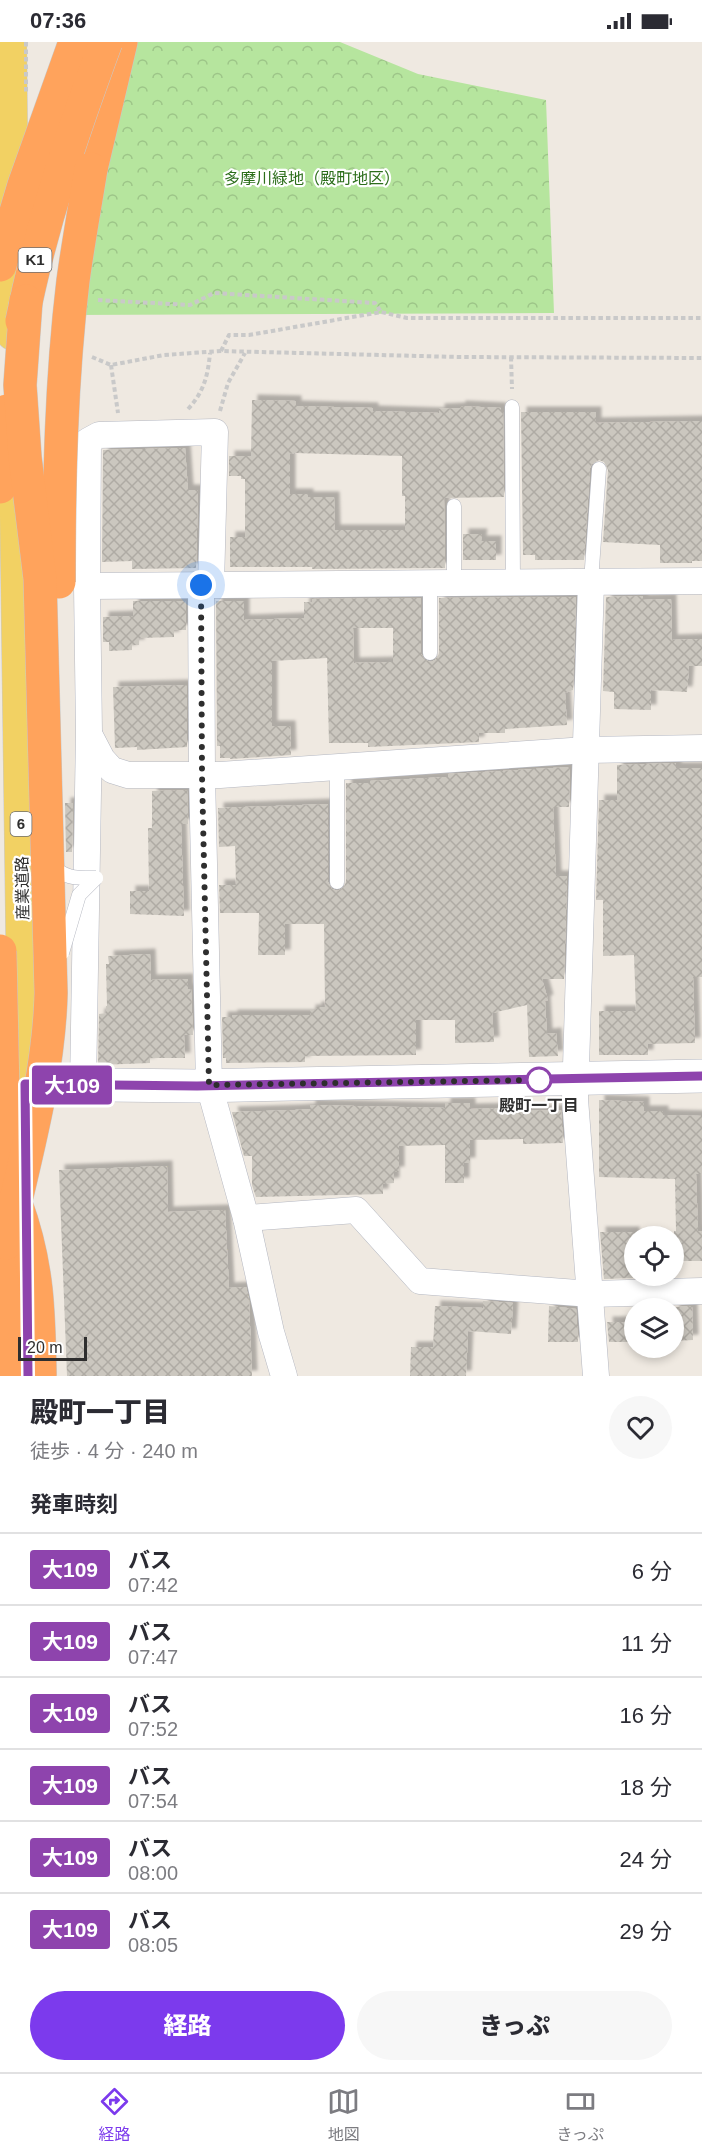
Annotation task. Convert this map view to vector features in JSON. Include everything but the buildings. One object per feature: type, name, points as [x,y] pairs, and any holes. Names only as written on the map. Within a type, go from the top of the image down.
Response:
[{"type":"highway","name":"K1","points":[[0,488],[8,402],[13,286],[24,185],[75,42]]},
{"type":"highway","name":"K1","points":[[13,286],[52,196],[106,42]]},
{"type":"highway","points":[[13,1084],[53,1056],[64,1016],[59,536],[63,416],[69,321],[78,242],[121,42]]},
{"type":"highway","points":[[0,238],[24,185]]},
{"type":"highway","points":[[6,1243],[41,1080],[47,1045],[51,993],[40,579],[25,457],[13,286]]},
{"type":"highway","points":[[0,951],[9,1376]]},
{"type":"highway","points":[[0,1176],[15,1203],[32,1253],[39,1313],[40,1376]]},
{"type":"main road","name":"6","points":[[10,42],[13,286]]},
{"type":"main road","name":"産業道路","points":[[13,286],[9,564],[13,1084],[28,1376]]},
{"type":"street","points":[[83,1086],[89,733],[88,441],[99,435],[215,432],[206,585],[202,775],[209,1085],[246,1218],[271,1332],[284,1376]]},
{"type":"street","points":[[87,586],[702,581]]},
{"type":"street","points":[[591,582],[575,1099],[596,1376]]},
{"type":"street","points":[[89,733],[102,759],[112,770],[128,775],[202,775],[586,750],[702,748]]},
{"type":"street","points":[[13,1084],[209,1085],[702,1076]]},
{"type":"street","points":[[246,1218],[356,1210],[420,1281],[591,1294],[702,1291]]},
{"type":"lane","points":[[512,407],[513,583]]},
{"type":"lane","points":[[591,582],[599,470]]},
{"type":"lane","points":[[430,653],[454,506]]},
{"type":"lane","points":[[337,768],[338,882]]},
{"type":"lane","points":[[48,859],[54,867],[69,877],[96,878],[84,888],[76,903],[51,993]]},
{"type":"path","points":[[97,300],[189,305],[214,293],[375,303],[381,312]]},
{"type":"path","points":[[220,351],[229,335],[249,335],[381,312],[407,318],[702,318]]},
{"type":"path","points":[[85,354],[111,365],[164,355],[220,351],[702,358]]},
{"type":"path","points":[[186,411],[194,402],[208,375],[210,352]]},
{"type":"path","points":[[228,383],[245,353]]},
{"type":"path","points":[[511,357],[512,407]]},
{"type":"path","points":[[111,365],[119,417]]},
{"type":"green space","name":"多摩川緑地（殿町地区）","points":[[135,42],[340,42],[418,74],[546,100],[554,313],[69,315]]},
{"type":"bus line","name":"大109","points":[[28,1376],[25,1084],[197,1086],[702,1076]]},
{"type":"place","name":"殿町一丁目","points":[[539,1080]]},
{"type":"route","points":[[201,585],[202,775],[209,1085],[539,1080]]}]
